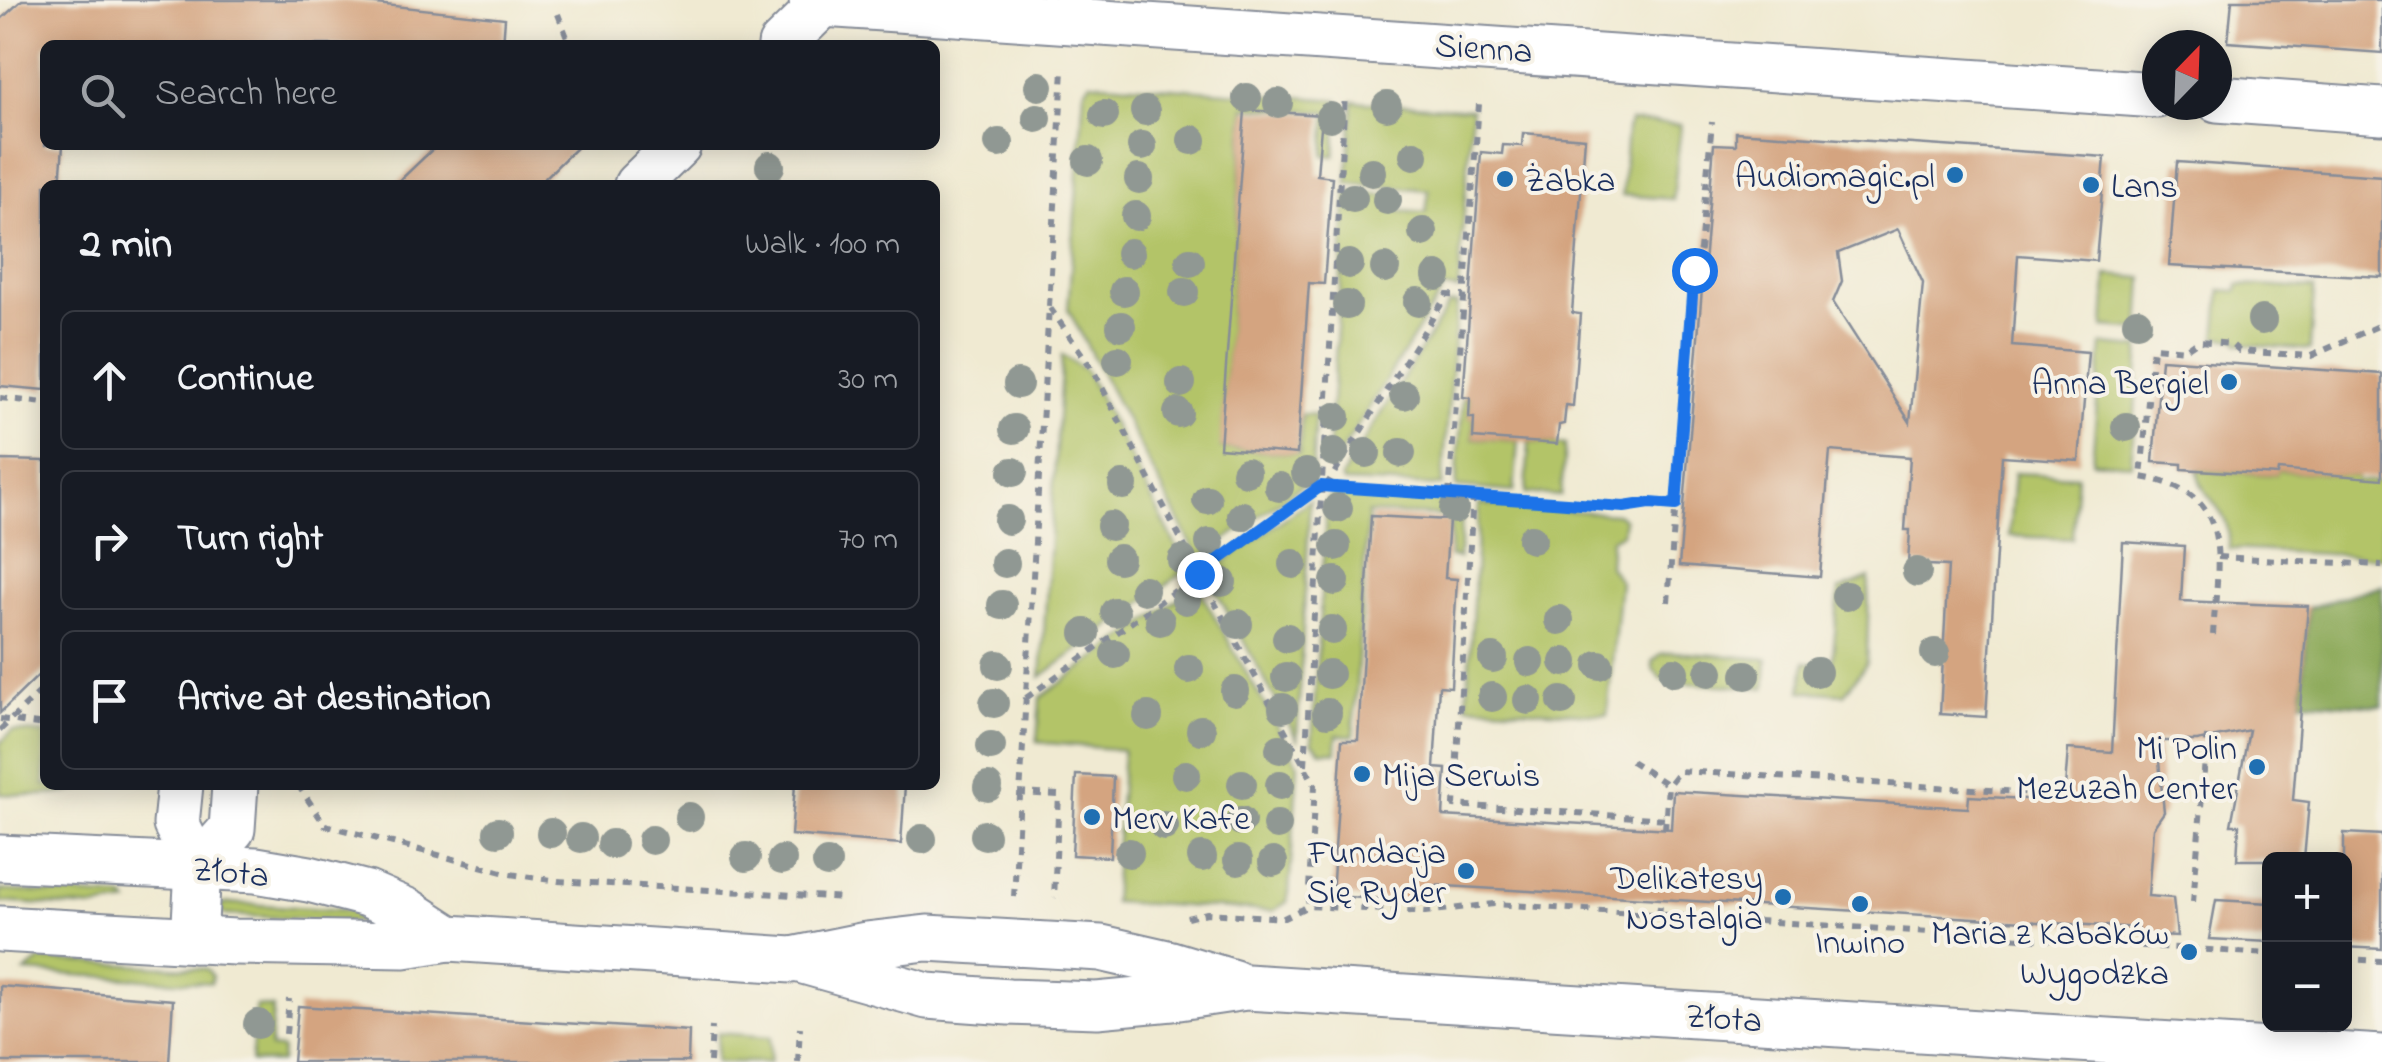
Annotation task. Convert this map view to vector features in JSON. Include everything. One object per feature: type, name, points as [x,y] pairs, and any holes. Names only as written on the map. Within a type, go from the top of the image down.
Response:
[{"type":"street","points":[[785,40],[820,1]]},
{"type":"street","name":"Sienna","points":[[820,1],[2142,94]]},
{"type":"street","points":[[2232,101],[2382,112]]},
{"type":"street","points":[[642,180],[673,150]]},
{"type":"street","points":[[179,790],[176,824],[198,868],[194,940]]},
{"type":"street","points":[[198,868],[232,829],[235,790]]},
{"type":"street","name":"Złota","points":[[0,858],[256,870],[367,894],[409,912],[449,938]]},
{"type":"street","name":"Złota","points":[[0,928],[194,940],[404,945],[449,938],[800,960],[928,996],[1010,1002],[1098,1005],[1246,987],[2382,1058]]},
{"type":"street","name":"Złota","points":[[800,960],[866,945],[927,938],[1100,948],[1172,964],[1246,987]]},
{"type":"path","points":[[558,14],[568,40]]},
{"type":"path","points":[[1015,908],[1018,793],[1063,70]]},
{"type":"path","points":[[1304,765],[1345,94]]},
{"type":"path","points":[[1449,495],[1479,104]]},
{"type":"path","points":[[1668,602],[1694,270],[1700,250],[1712,122]]},
{"type":"path","points":[[1024,699],[1324,486],[1447,296],[1464,296]]},
{"type":"path","points":[[1049,307],[1094,370],[1199,574],[1315,785],[1308,906]]},
{"type":"path","points":[[2213,635],[2216,531],[2189,491],[2168,481],[2141,477],[2153,347],[2185,350],[2198,341],[2230,344],[2238,351],[2311,356],[2382,324]]},
{"type":"path","points":[[0,398],[40,402]]},
{"type":"path","points":[[1324,486],[1624,507],[1676,505]]},
{"type":"path","points":[[1474,496],[1454,806],[1666,819]]},
{"type":"path","points":[[2218,558],[2382,565]]},
{"type":"path","points":[[0,730],[4,721],[40,691]]},
{"type":"path","points":[[4,721],[40,725]]},
{"type":"path","points":[[2192,902],[2207,736]]},
{"type":"path","points":[[1631,761],[1668,785]]},
{"type":"path","points":[[1665,829],[1668,785],[1679,771],[2068,795]]},
{"type":"path","points":[[301,790],[325,825],[510,874],[558,881],[856,899]]},
{"type":"path","points":[[1018,793],[1059,796],[1053,910]]},
{"type":"path","points":[[1660,899],[1660,914]]},
{"type":"path","points":[[1169,917],[1207,913],[1284,918],[1308,906],[1425,912],[1494,904],[2262,953]]},
{"type":"path","points":[[2352,960],[2382,962]]},
{"type":"path","points":[[286,1034],[289,999]]},
{"type":"path","points":[[798,1062],[800,1027]]},
{"type":"path","points":[[710,1062],[712,1028]]},
{"type":"green space","points":[[1090,82],[1338,100],[1335,156],[1324,155],[1327,112],[1245,107],[1221,448],[1299,454],[1302,414],[1315,415],[1312,478],[1199,559],[1068,309],[1084,91]]},
{"type":"green space","points":[[1353,101],[1472,109],[1458,290],[1444,288],[1337,459],[1328,456],[1347,192],[1400,196],[1399,211],[1426,213],[1429,190],[1347,183]]},
{"type":"green space","points":[[1630,121],[1681,125],[1673,199],[1622,195]]},
{"type":"green space","points":[[2107,275],[2143,278],[2140,330],[2104,327]]},
{"type":"green space","points":[[2238,285],[2314,289],[2310,350],[2238,344],[2237,339],[2216,337],[2221,290],[2237,291]]},
{"type":"green space","points":[[1449,304],[1457,304],[1442,486],[1343,482],[1341,477]]},
{"type":"green space","points":[[2102,345],[2140,348],[2131,464],[2092,461]]},
{"type":"green space","points":[[1062,355],[1085,370],[1188,569],[1041,677]]},
{"type":"green space","points":[[1463,397],[1470,398],[1473,438],[1518,441],[1514,492],[1456,487]]},
{"type":"green space","points":[[1529,442],[1565,445],[1561,496],[1526,493]]},
{"type":"green space","points":[[2197,470],[2276,475],[2278,470],[2357,476],[2357,481],[2382,482],[2382,557],[2229,549],[2222,513],[2205,490]]},
{"type":"green space","points":[[2014,473],[2077,476],[2072,539],[2009,536]]},
{"type":"green space","points":[[1334,494],[1463,502],[1459,558],[1450,557],[1451,516],[1368,513],[1353,736],[1337,735],[1336,752],[1321,751],[1312,742],[1327,500]]},
{"type":"green space","points":[[1310,500],[1297,739],[1207,574]]},
{"type":"green space","points":[[1479,504],[1616,514],[1624,519],[1622,533],[1611,539],[1609,566],[1620,582],[1607,715],[1467,705]]},
{"type":"green space","points":[[1869,578],[1867,663],[1844,694],[1801,691],[1805,662],[1832,665],[1839,590]]},
{"type":"green space","points":[[1197,585],[1298,764],[1289,892],[1287,902],[1273,911],[1113,902],[1123,750],[1037,742],[1040,698]]},
{"type":"green space","points":[[2382,585],[2382,706],[2301,701],[2308,608]]},
{"type":"green space","points":[[1661,654],[1767,659],[1765,688],[1661,679],[1653,669],[1653,661]]},
{"type":"green space","points":[[12,731],[40,734],[40,790],[73,790],[56,794],[0,794],[0,743]]},
{"type":"green space","points":[[0,890],[125,898],[129,903],[94,908],[0,902]]},
{"type":"green space","points":[[227,903],[362,911],[370,920],[226,915],[218,911]]},
{"type":"green space","points":[[41,960],[207,969],[212,976],[211,983],[25,972]]},
{"type":"green space","points":[[256,1006],[273,1008],[270,1048],[282,1049],[281,1062],[251,1062]]},
{"type":"green space","points":[[718,1033],[771,1037],[770,1062],[716,1062]]},
{"type":"building","points":[[22,0],[339,0],[505,18],[503,40],[40,40],[40,150],[63,150],[60,180],[40,180],[40,390],[0,386],[0,20]]},
{"type":"building","points":[[2232,0],[2382,0],[2382,53],[2232,42]]},
{"type":"building","points":[[1245,110],[1322,115],[1317,175],[1332,177],[1324,284],[1309,283],[1297,454],[1220,448]]},
{"type":"building","points":[[1736,132],[2105,157],[2096,261],[2018,255],[2012,346],[2088,352],[2079,461],[2002,456],[1986,717],[1940,714],[1948,566],[1908,564],[1910,530],[1905,530],[1910,457],[1830,451],[1820,577],[1679,566],[1714,144],[1736,145]],"holes":[[[1898,229],[1923,283],[1910,422],[1833,302],[1842,281],[1838,253]]]},
{"type":"building","points":[[1523,133],[1585,138],[1572,313],[1580,314],[1573,406],[1566,405],[1557,444],[1473,438],[1470,398],[1463,397],[1481,152],[1502,154],[1503,145],[1522,146]]},
{"type":"building","points":[[432,150],[574,150],[543,180],[400,180]]},
{"type":"building","points":[[2177,162],[2382,176],[2382,277],[2169,266]]},
{"type":"building","points":[[2161,359],[2382,374],[2382,479],[2278,470],[2277,475],[2182,469],[2182,464],[2153,462]]},
{"type":"building","points":[[0,460],[40,461],[40,674],[0,713]]},
{"type":"building","points":[[1371,516],[1449,520],[1445,578],[1457,579],[1451,687],[1439,686],[1434,768],[1446,769],[1443,816],[1671,829],[1673,791],[1968,808],[1969,796],[2064,801],[2068,749],[2112,752],[2123,542],[2184,546],[2181,601],[2308,606],[2293,800],[2309,802],[2305,852],[2262,852],[2262,860],[2237,860],[2239,825],[2231,825],[2249,730],[2197,741],[2157,741],[2164,812],[2153,828],[2148,896],[2173,898],[2177,936],[2141,934],[2138,928],[1430,885],[1428,902],[1332,896],[1342,740],[1358,740]]},
{"type":"building","points":[[1076,775],[1113,777],[1110,857],[1072,855]]},
{"type":"building","points":[[795,790],[905,790],[901,844],[791,835]]},
{"type":"building","points":[[2344,833],[2382,835],[2382,949],[2352,947],[2352,852],[2344,852]]},
{"type":"building","points":[[2216,900],[2262,903],[2262,942],[2209,939]]},
{"type":"building","points":[[0,986],[173,1000],[169,1062],[0,1062]]},
{"type":"building","points":[[298,1006],[689,1031],[688,1062],[293,1062]]},
{"type":"place","name":"Audiomagic.pl","points":[[1955,175]]},
{"type":"place","name":"Żabka","points":[[1505,179]]},
{"type":"place","name":"Lans","points":[[2091,185]]},
{"type":"place","name":"Anna Bergiel","points":[[2229,382]]},
{"type":"place","name":"Mi Polin Mezuzah Center","points":[[2257,767]]},
{"type":"place","name":"Mija Serwis","points":[[1362,774]]},
{"type":"place","name":"Merv Kafe","points":[[1092,817]]},
{"type":"place","name":"Fundacja Się Ryder","points":[[1466,871]]},
{"type":"place","name":"Delikatesy Nostalgia","points":[[1783,897]]},
{"type":"place","name":"Inwino","points":[[1860,904]]},
{"type":"place","name":"Maria z Kabaków Wygodzka","points":[[2189,952]]},
{"type":"route","points":[[1199,574],[1321,486],[1624,507],[1676,505],[1694,270]]}]
